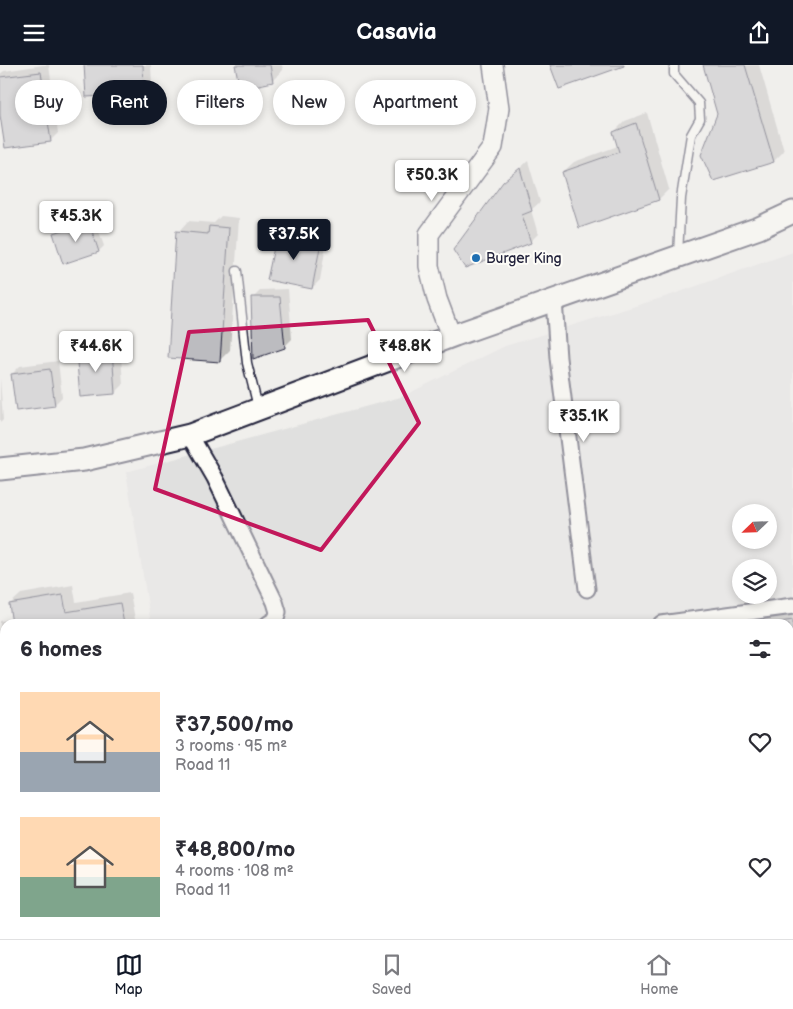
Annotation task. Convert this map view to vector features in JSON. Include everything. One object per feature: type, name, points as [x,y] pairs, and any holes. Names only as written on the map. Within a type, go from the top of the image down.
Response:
[{"type":"main road","points":[[0,469],[84,460],[190,435],[451,336],[759,228],[793,212]]},
{"type":"street","points":[[451,336],[437,299],[429,266],[429,234],[493,147],[499,108],[493,65]]},
{"type":"street","points":[[554,300],[558,358],[587,589]]},
{"type":"street","points":[[190,435],[215,478],[275,602],[278,612],[276,619]]},
{"type":"street","points":[[693,619],[793,605]]},
{"type":"lane","points":[[674,65],[674,74],[699,103],[700,119],[691,135],[681,198],[678,256]]},
{"type":"lane","points":[[237,271],[247,363],[258,409]]},
{"type":"highlighted area","points":[[368,320],[419,423],[321,550],[155,489],[189,332]]},
{"type":"shaded area","points":[[793,252],[793,619],[150,619],[126,472],[401,397],[505,346],[671,295]]},
{"type":"building","points":[[84,65],[143,65],[144,80],[92,80],[92,97],[86,97]]},
{"type":"building","points":[[235,65],[270,65],[273,82],[263,84],[263,80],[238,80]]},
{"type":"building","points":[[550,65],[624,65],[624,66],[559,89]]},
{"type":"building","points":[[703,65],[745,65],[774,162],[713,181],[701,155],[717,114]]},
{"type":"building","points":[[41,72],[42,80],[15,80],[15,125],[49,125],[51,142],[5,148],[0,115],[0,77]]},
{"type":"building","points":[[636,123],[659,200],[579,228],[562,172],[619,152],[613,132]]},
{"type":"building","points":[[520,168],[532,211],[522,215],[531,243],[465,268],[453,250],[503,182]]},
{"type":"building","points":[[89,222],[99,252],[63,264],[53,233]]},
{"type":"building","points":[[209,226],[229,228],[220,362],[168,358],[176,231],[208,234]]},
{"type":"building","points":[[277,233],[321,242],[312,289],[267,280]]},
{"type":"building","points":[[251,297],[280,297],[285,348],[253,359]]},
{"type":"building","points":[[112,349],[115,394],[80,397],[76,351]]},
{"type":"building","points":[[50,369],[55,406],[16,411],[11,374]]},
{"type":"building","points":[[63,595],[66,612],[120,603],[123,619],[11,619],[9,604]]},
{"type":"place","name":"Burger King","points":[[476,258]]}]
